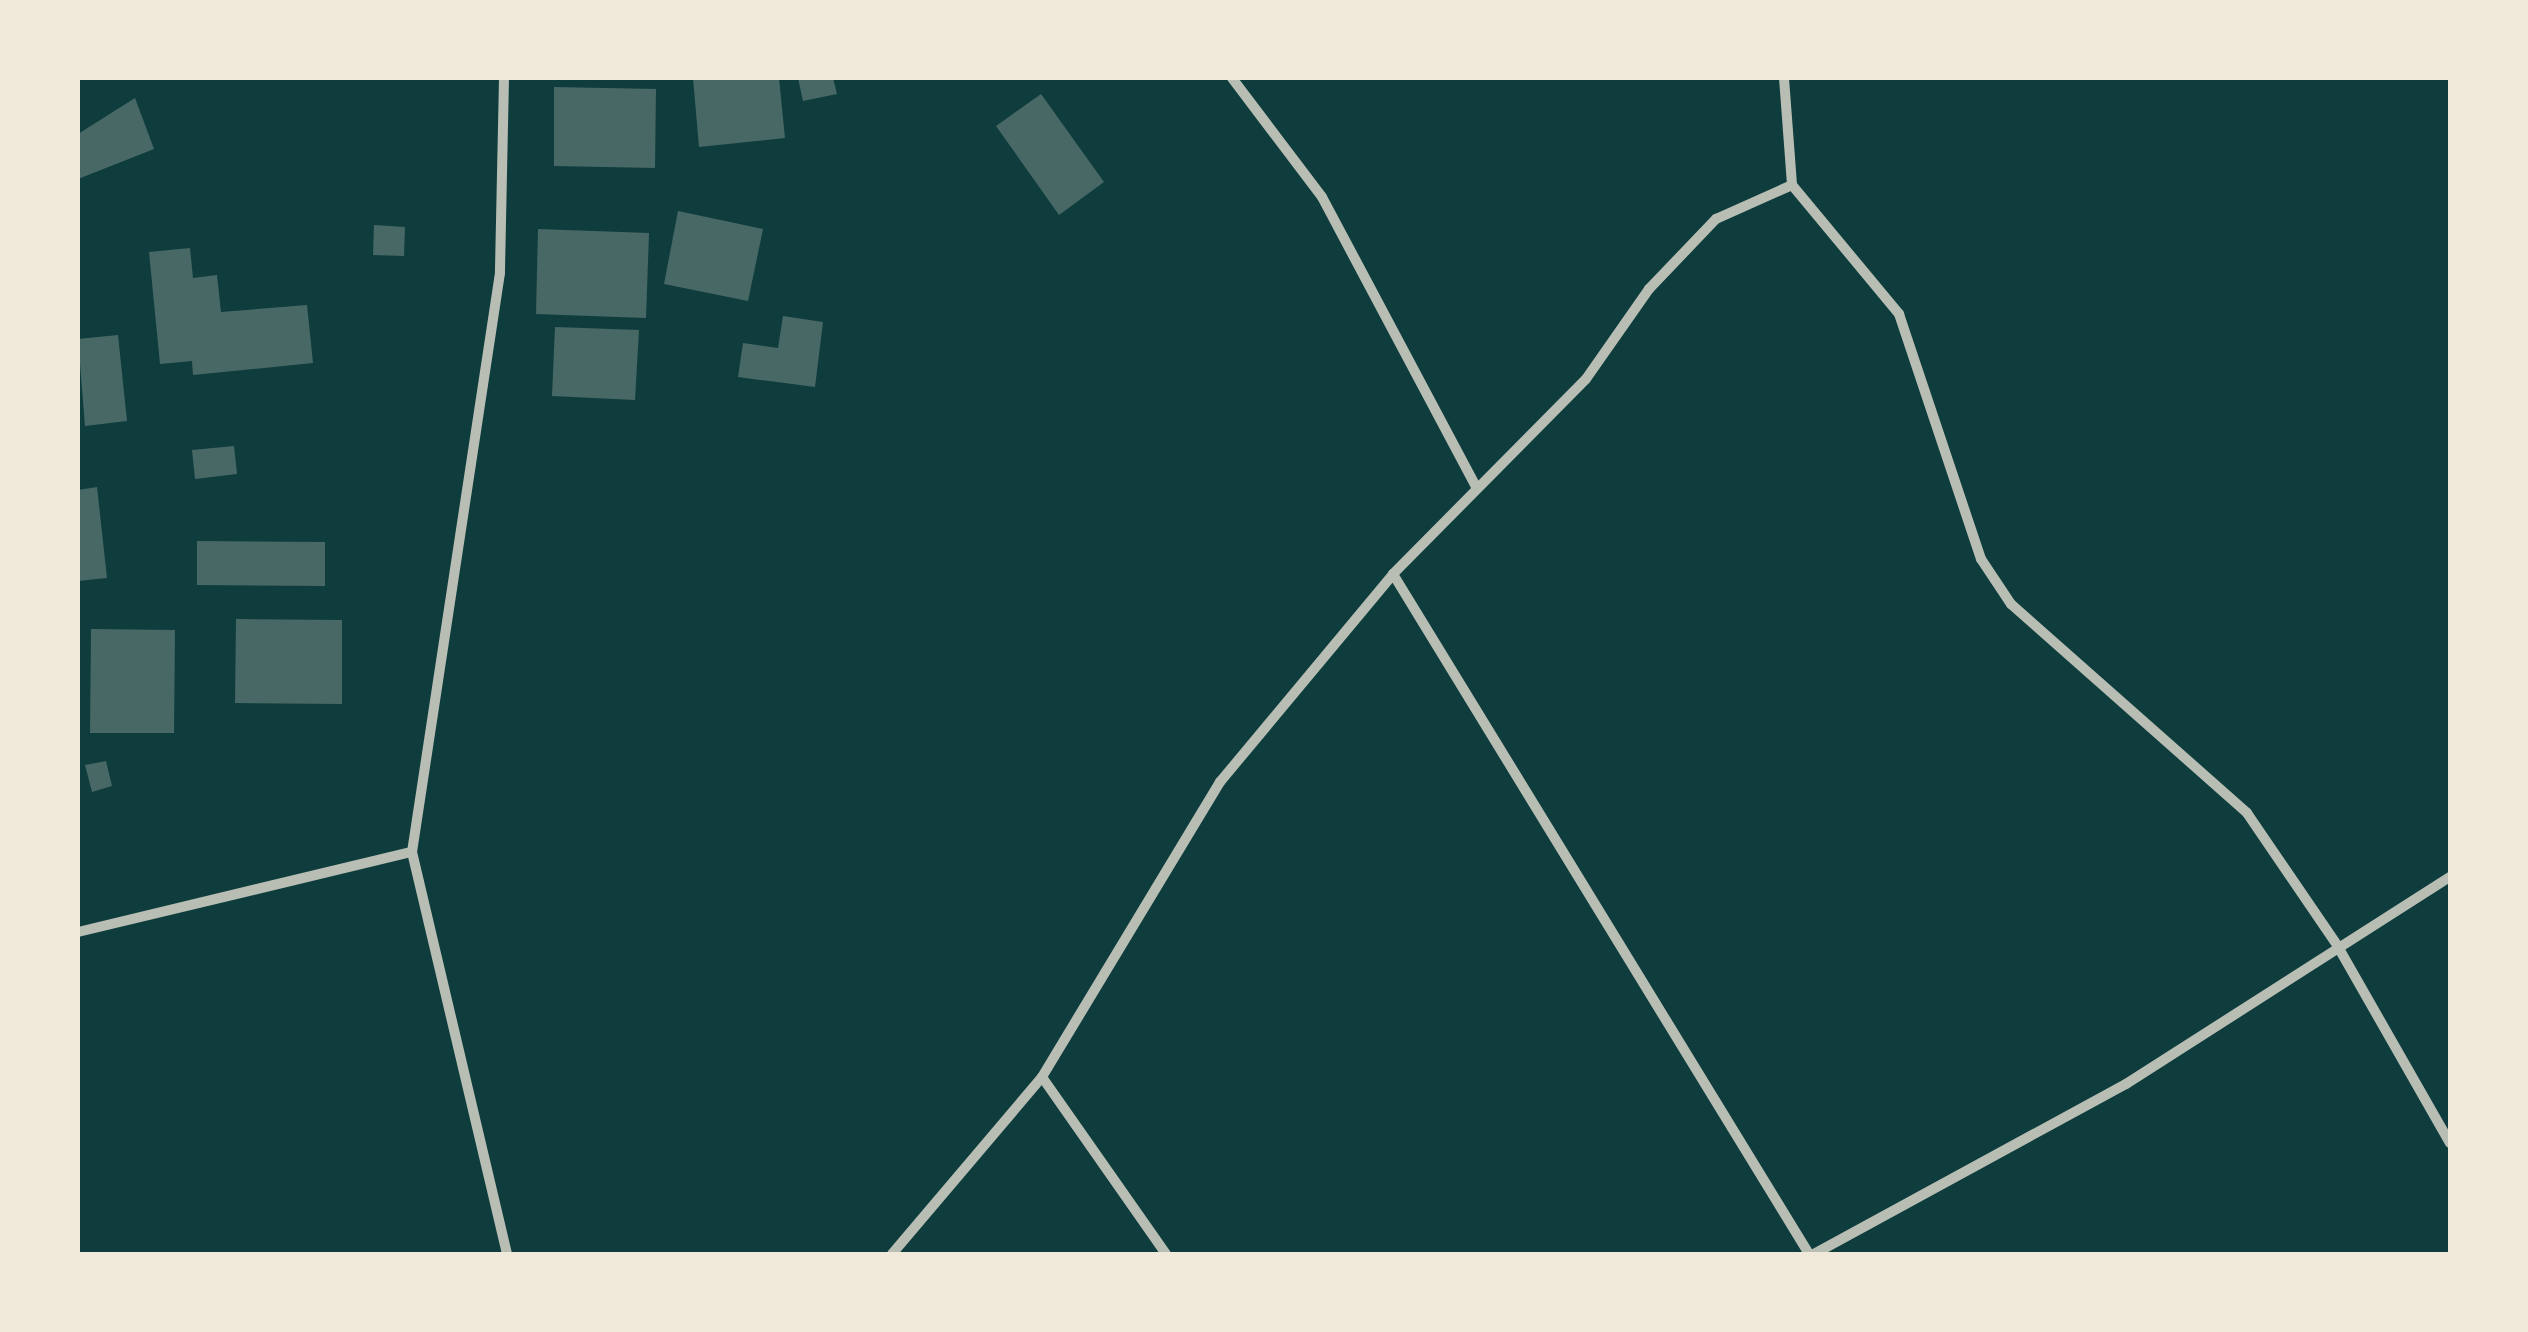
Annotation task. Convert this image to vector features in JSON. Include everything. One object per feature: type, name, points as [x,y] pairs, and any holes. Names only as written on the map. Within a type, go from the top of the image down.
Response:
[{"type":"street","points":[[504,78],[500,273],[412,852],[507,1254]]},
{"type":"street","points":[[1232,78],[1322,198],[1476,487]]},
{"type":"street","points":[[1784,78],[1792,185],[1900,314],[1982,558],[2011,604],[2247,813],[2337,945],[2450,1143]]},
{"type":"street","points":[[892,1254],[1042,1078],[1220,782],[1393,574],[1586,379],[1649,289],[1716,220],[1792,185]]},
{"type":"street","points":[[1393,574],[1812,1254],[2126,1084],[2337,945],[2450,877]]},
{"type":"street","points":[[78,932],[412,852]]},
{"type":"street","points":[[1042,1078],[1166,1254]]},
{"type":"building","points":[[693,78],[779,78],[785,138],[699,147]]},
{"type":"building","points":[[798,78],[833,78],[837,94],[803,101]]},
{"type":"building","points":[[554,87],[656,89],[655,168],[554,166]]},
{"type":"building","points":[[1041,94],[1104,182],[1059,215],[996,126]]},
{"type":"building","points":[[135,98],[154,149],[78,179],[78,134]]},
{"type":"building","points":[[678,211],[763,229],[748,301],[664,284]]},
{"type":"building","points":[[374,225],[405,227],[404,256],[373,255]]},
{"type":"building","points":[[538,229],[649,233],[646,318],[536,314]]},
{"type":"building","points":[[190,248],[193,278],[217,275],[221,312],[307,305],[313,363],[193,375],[192,361],[160,364],[149,252]]},
{"type":"building","points":[[783,316],[823,322],[815,387],[738,377],[743,343],[778,348]]},
{"type":"building","points":[[555,327],[639,330],[635,400],[552,396]]},
{"type":"building","points":[[118,335],[127,421],[85,426],[78,339]]},
{"type":"building","points":[[234,446],[237,474],[195,479],[192,450]]},
{"type":"building","points":[[97,487],[107,578],[78,581],[78,490]]},
{"type":"building","points":[[197,541],[325,542],[325,586],[197,585]]},
{"type":"building","points":[[236,619],[342,620],[342,704],[235,703]]},
{"type":"building","points":[[91,629],[175,630],[174,733],[90,733]]},
{"type":"building","points":[[106,761],[112,786],[92,792],[85,765]]}]
